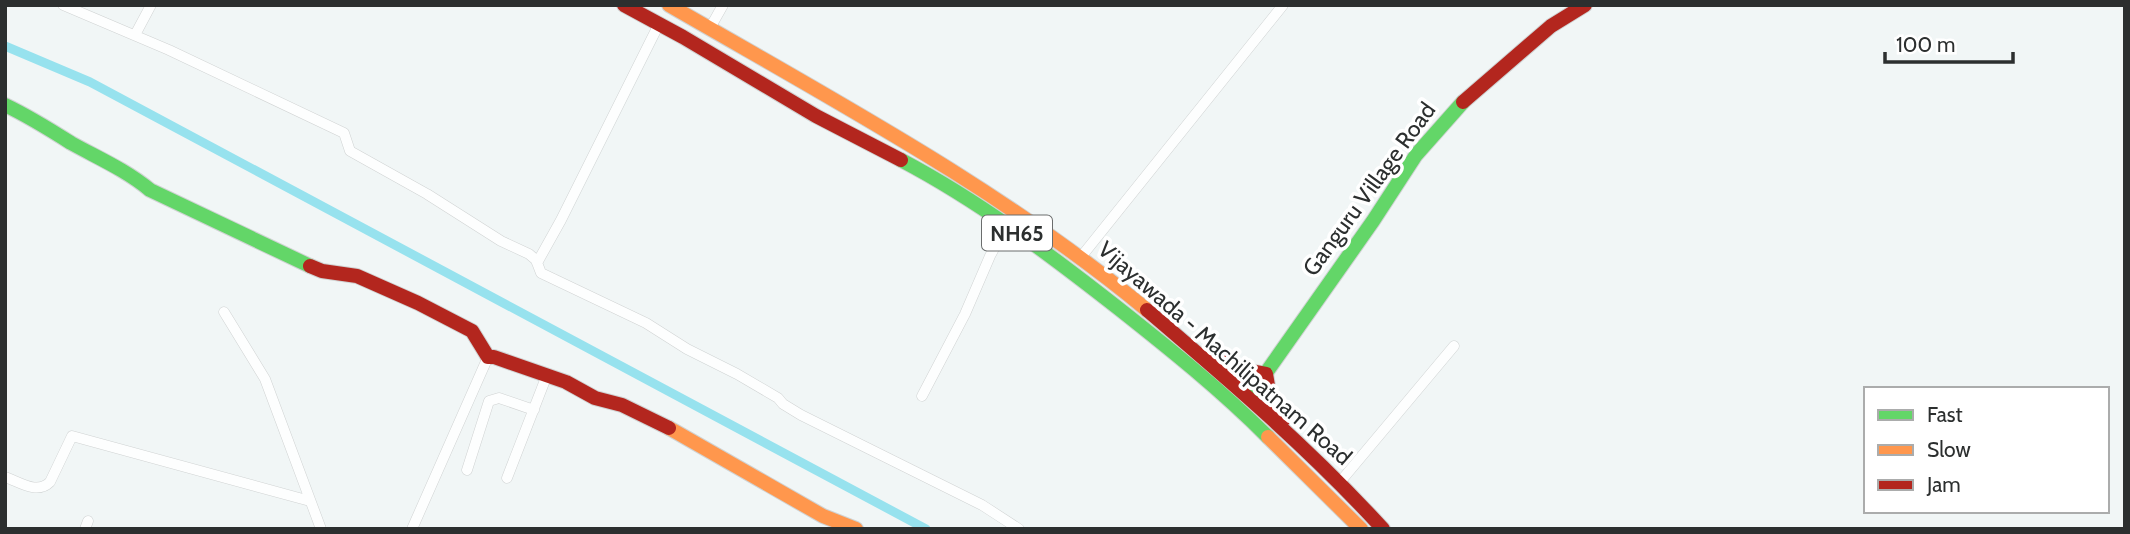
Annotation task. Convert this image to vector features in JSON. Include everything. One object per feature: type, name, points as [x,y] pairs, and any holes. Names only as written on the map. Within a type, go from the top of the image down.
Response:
[{"type":"main road","name":"Vijayawada - Machilipatnam Road","points":[[624,5],[984,209],[1071,271],[1191,366],[1361,529]]},
{"type":"main road","name":"Vijayawada - Machilipatnam Road","points":[[669,5],[947,166],[1082,257],[1249,397],[1340,482],[1383,529]]},
{"type":"main road","name":"Ganguru Village Road","points":[[1249,397],[1366,233],[1416,155],[1441,125],[1466,98],[1551,26],[1585,5]]},
{"type":"main road","points":[[5,105],[42,123],[69,142],[136,178],[150,190],[322,271],[357,276],[408,298],[471,331],[488,358],[494,357],[547,375],[595,398],[622,405],[654,420],[823,516],[856,529]]},
{"type":"main road","points":[[1145,308],[1154,308],[1166,315],[1234,368],[1266,374],[1271,403],[1282,419],[1306,442],[1326,470]]},
{"type":"main road","points":[[1249,397],[1248,406],[1322,480],[1339,506]]},
{"type":"street","points":[[63,5],[275,98],[344,133],[351,152],[427,194],[501,241],[529,254],[541,273],[646,323],[687,349],[768,392],[801,415],[982,505],[1019,529]]},
{"type":"street","points":[[135,35],[151,5]]},
{"type":"street","points":[[710,28],[723,5]]},
{"type":"street","points":[[1082,257],[1283,5]]},
{"type":"street","points":[[537,263],[659,24]]},
{"type":"street","points":[[922,396],[959,326],[1006,226]]},
{"type":"street","points":[[224,312],[265,379],[321,529]]},
{"type":"street","points":[[1340,482],[1454,346]]},
{"type":"street","points":[[412,529],[488,358]]},
{"type":"street","points":[[507,478],[547,375]]},
{"type":"street","points":[[467,470],[489,401],[499,398],[534,410]]},
{"type":"street","points":[[5,477],[37,489],[45,487],[72,436],[310,501]]},
{"type":"waterway","points":[[5,46],[90,82],[926,529]]},
{"type":"traffic: fast","points":[[1249,397],[1416,155],[1463,102]]},
{"type":"traffic: fast","points":[[5,105],[122,170],[150,190],[310,266]]},
{"type":"traffic: fast","points":[[901,160],[986,211],[1066,268],[1195,370],[1268,437]]},
{"type":"traffic: slow","points":[[669,5],[854,111],[975,185],[1091,266],[1147,310]]},
{"type":"traffic: slow","points":[[669,428],[823,516],[856,529]]},
{"type":"traffic: slow","points":[[1268,437],[1361,529]]},
{"type":"traffic: jam","points":[[624,5],[816,116],[901,160]]},
{"type":"traffic: jam","points":[[1463,102],[1551,26],[1585,5]]},
{"type":"traffic: jam","points":[[310,266],[322,271],[357,276],[418,303],[472,331],[488,357],[566,382],[595,398],[622,405],[669,428]]},
{"type":"traffic: jam","points":[[1147,310],[1298,443],[1383,529]]},
{"type":"traffic: jam","points":[[1217,355],[1234,368],[1266,374],[1271,403],[1283,420]]}]
